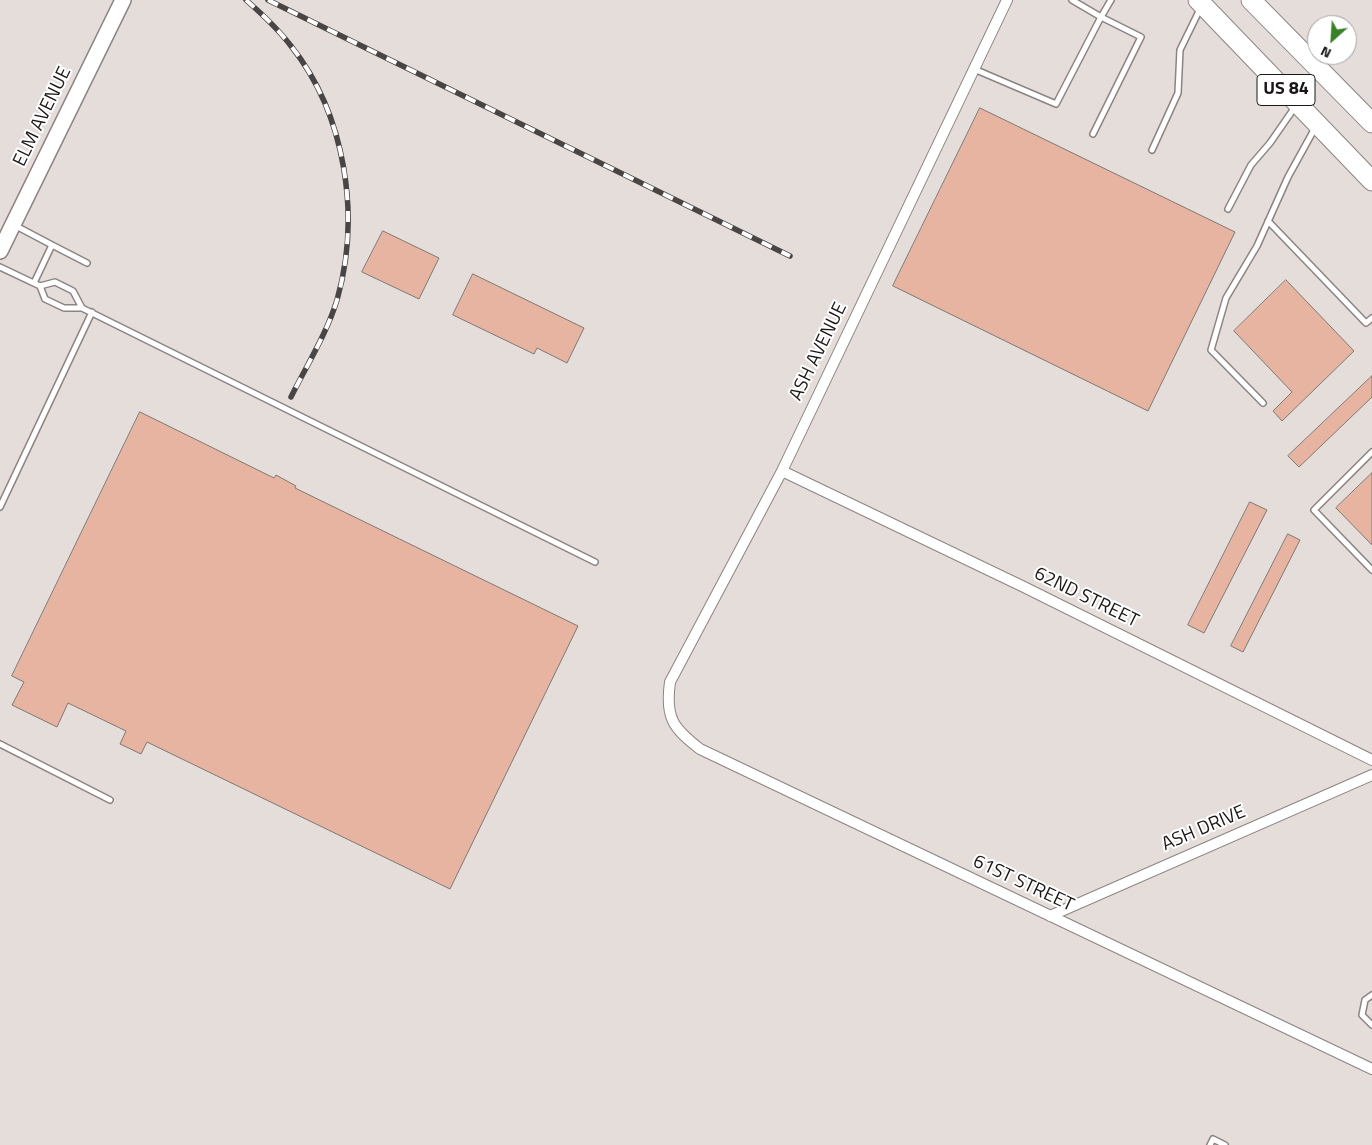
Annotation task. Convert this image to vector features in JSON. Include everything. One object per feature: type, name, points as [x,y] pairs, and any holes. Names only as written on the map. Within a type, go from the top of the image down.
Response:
[{"type":"highway","name":"US 84","points":[[1251,0],[1372,123]]},
{"type":"highway","name":"US 84","points":[[1200,2],[1372,181]]},
{"type":"street","name":"ELM AVENUE","points":[[0,251],[123,0]]},
{"type":"street","name":"ASH AVENUE","points":[[670,717],[668,700],[670,682],[782,471],[1007,0]]},
{"type":"street","name":"62ND STREET","points":[[782,471],[1024,587],[1372,760]]},
{"type":"street","name":"61ST STREET","points":[[670,717],[680,734],[700,749],[1372,1069]]},
{"type":"street","name":"ASH DRIVE","points":[[1050,916],[1372,775]]},
{"type":"lane","points":[[1072,0],[1140,37],[1092,134]]},
{"type":"lane","points":[[974,68],[1056,104],[1111,0]]},
{"type":"lane","points":[[1152,150],[1178,93],[1180,50],[1200,2]]},
{"type":"lane","points":[[1228,209],[1250,165],[1270,143],[1298,102]]},
{"type":"lane","points":[[1263,403],[1211,350],[1226,298],[1257,246],[1288,178],[1318,123]]},
{"type":"lane","points":[[1268,221],[1366,323],[1372,318]]},
{"type":"lane","points":[[13,224],[87,263]]},
{"type":"lane","points":[[34,283],[52,245]]},
{"type":"lane","points":[[0,267],[40,286],[55,282],[73,291],[82,308]]},
{"type":"lane","points":[[40,286],[45,299],[64,308],[82,308],[92,312],[595,562]]},
{"type":"lane","points":[[0,507],[92,312]]},
{"type":"lane","points":[[1372,452],[1314,510],[1372,570]]},
{"type":"lane","points":[[0,744],[110,800]]},
{"type":"lane","points":[[1372,995],[1365,1000],[1362,1015],[1372,1025]]},
{"type":"lane","points":[[1210,1145],[1213,1139],[1225,1145]]},
{"type":"building","points":[[980,108],[1235,232],[1148,411],[893,286]]},
{"type":"building","points":[[383,231],[439,258],[419,299],[362,272]]},
{"type":"building","points":[[473,274],[584,328],[567,363],[537,348],[534,354],[453,315]]},
{"type":"building","points":[[1286,280],[1354,351],[1282,421],[1273,411],[1292,392],[1234,331]]},
{"type":"building","points":[[1372,376],[1372,397],[1299,467],[1288,456]]},
{"type":"building","points":[[140,412],[274,478],[276,475],[296,486],[295,488],[578,626],[450,889],[147,742],[141,754],[120,744],[126,731],[68,703],[57,727],[12,705],[24,682],[12,676]]},
{"type":"building","points":[[1372,473],[1372,545],[1336,508]]},
{"type":"building","points":[[1250,502],[1267,510],[1204,633],[1188,625]]},
{"type":"building","points":[[1288,534],[1300,540],[1243,652],[1231,646]]},
{"type":"railway","points":[[246,0],[281,34],[310,73],[325,103],[336,135],[344,168],[348,235],[344,268],[337,300],[322,337],[291,397]]},
{"type":"railway","points":[[268,0],[790,256]]}]
